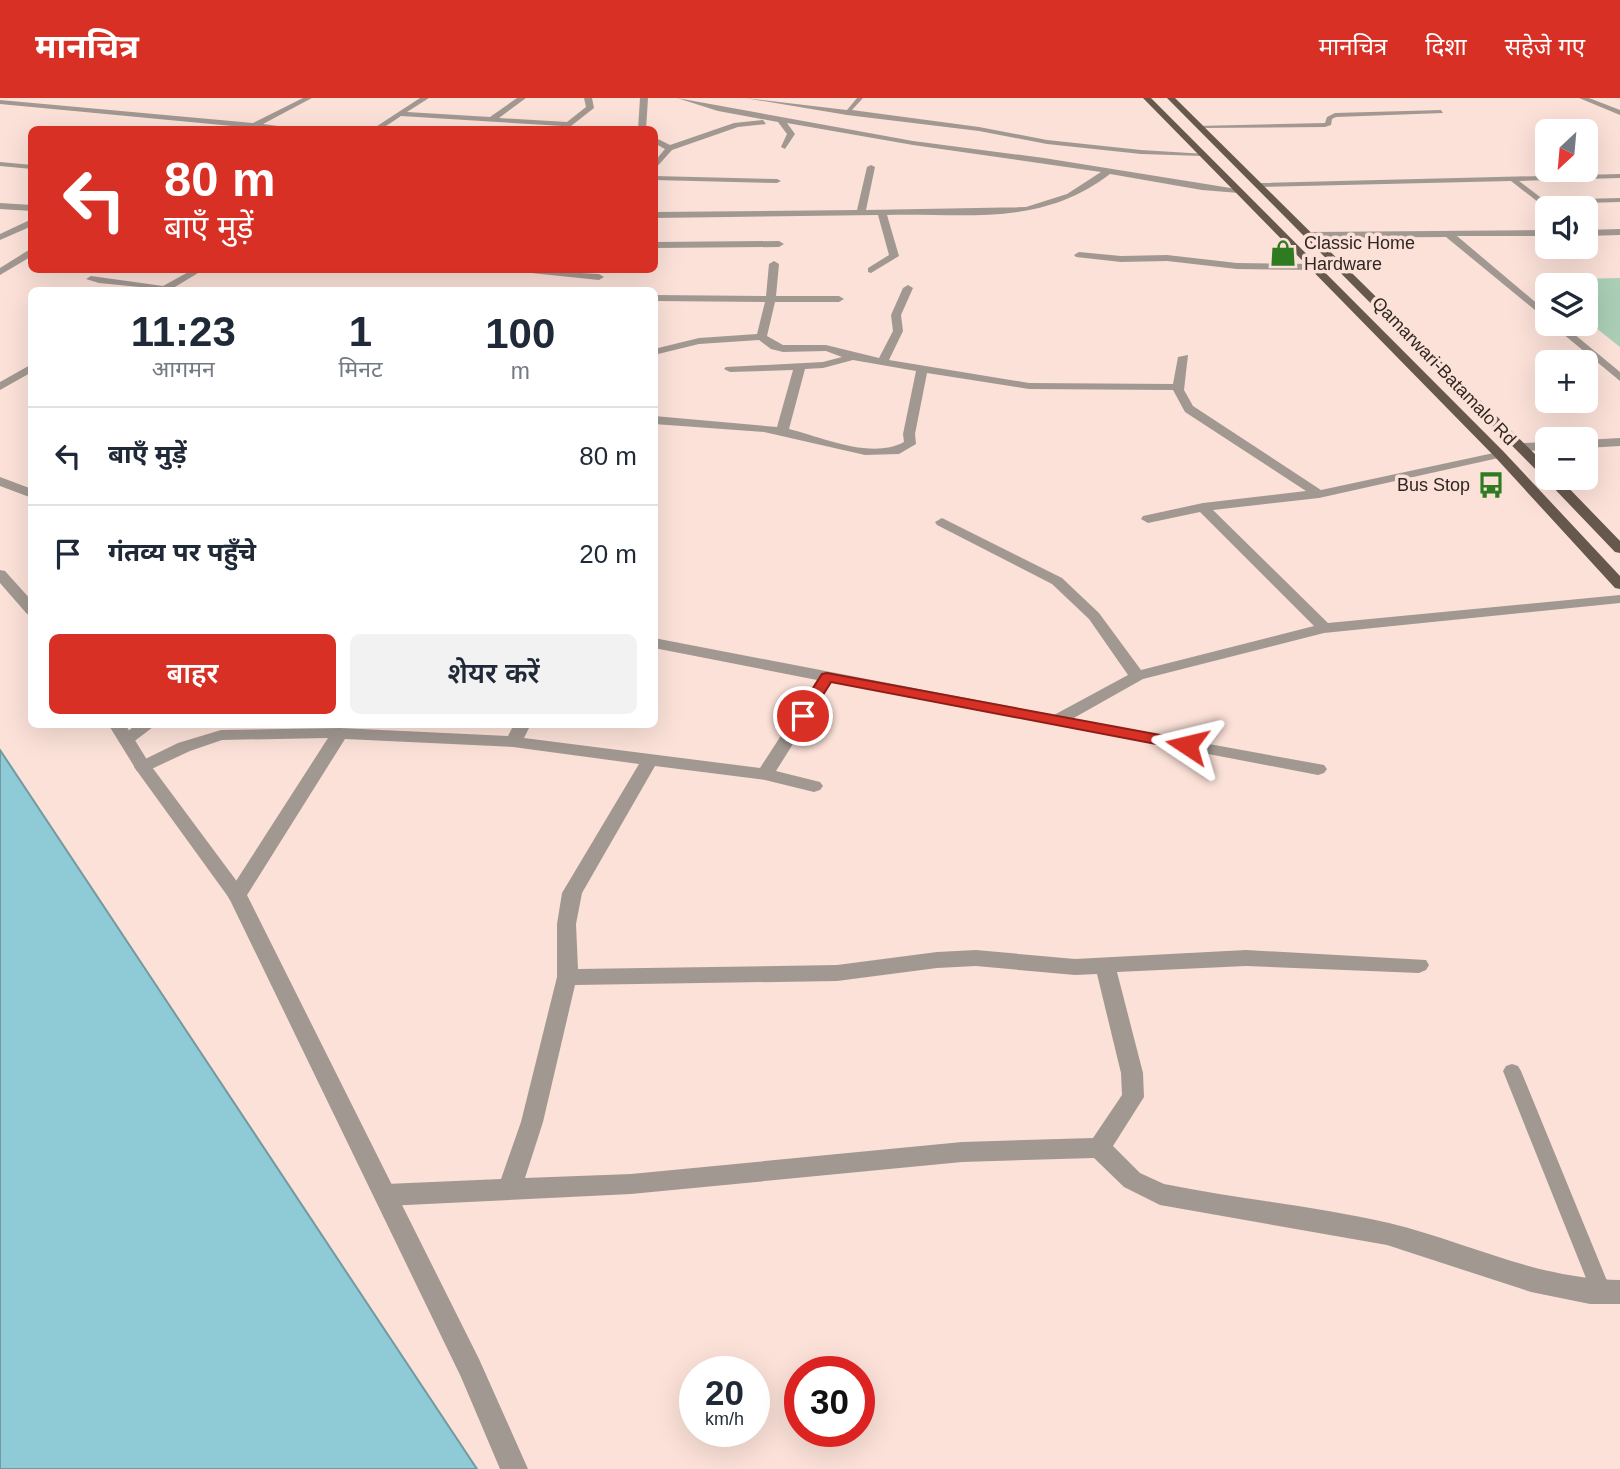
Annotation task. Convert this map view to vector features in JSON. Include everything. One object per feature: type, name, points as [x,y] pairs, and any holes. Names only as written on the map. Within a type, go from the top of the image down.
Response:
[{"type":"main road","name":"Qamarwari-Batamalo Rd","points":[[1147,98],[1499,454],[1620,585]]},
{"type":"main road","name":"Qamarwari-Batamalo Rd","points":[[1171,98],[1535,461]]},
{"type":"main road","points":[[1563,490],[1620,549]]},
{"type":"street","points":[[255,125],[308,98]]},
{"type":"street","points":[[380,126],[425,98]]},
{"type":"street","points":[[491,120],[522,98]]},
{"type":"street","points":[[566,126],[590,108],[589,98]]},
{"type":"street","points":[[642,126],[643,98]]},
{"type":"street","points":[[681,98],[718,109],[913,143],[1108,170],[1202,187],[1239,190]]},
{"type":"street","points":[[1583,98],[1620,113]]},
{"type":"street","points":[[0,102],[265,126]]},
{"type":"street","points":[[400,114],[569,124]]},
{"type":"street","points":[[783,121],[791,134],[785,147]]},
{"type":"street","points":[[658,162],[668,148],[737,125],[783,121]]},
{"type":"street","points":[[386,122],[440,126]]},
{"type":"street","points":[[658,142],[668,148]]},
{"type":"street","points":[[0,164],[28,167]]},
{"type":"street","points":[[861,212],[871,167]]},
{"type":"street","points":[[658,215],[1026,210],[1048,206],[1083,191],[1108,170]]},
{"type":"street","points":[[658,178],[777,181]]},
{"type":"street","points":[[0,206],[28,208]]},
{"type":"street","points":[[871,270],[894,256],[882,212]]},
{"type":"street","points":[[0,237],[28,224]]},
{"type":"street","points":[[12,231],[28,233]]},
{"type":"street","points":[[1598,233],[1620,232]]},
{"type":"street","points":[[1309,235],[1535,233]]},
{"type":"street","points":[[1448,234],[1535,307]]},
{"type":"street","points":[[658,245],[779,244]]},
{"type":"street","points":[[0,272],[28,254]]},
{"type":"street","points":[[1079,255],[1121,259],[1167,258],[1237,266],[1317,267]]},
{"type":"street","points":[[762,337],[771,299],[774,264]]},
{"type":"street","points":[[169,287],[193,273]]},
{"type":"street","points":[[588,287],[602,273]]},
{"type":"street","points":[[91,279],[144,287]]},
{"type":"street","points":[[883,361],[898,331],[896,315],[908,288]]},
{"type":"street","points":[[658,298],[839,299]]},
{"type":"street","points":[[1570,336],[1620,378]]},
{"type":"street","points":[[658,351],[699,341],[762,337]]},
{"type":"street","points":[[762,337],[767,343],[781,348],[827,349],[853,357],[1029,386],[1177,387]]},
{"type":"street","points":[[730,369],[833,363],[853,357]]},
{"type":"street","points":[[1184,357],[1177,387],[1181,399],[1189,409],[1319,494]]},
{"type":"street","points":[[782,431],[800,366]]},
{"type":"street","points":[[658,420],[782,431],[846,448],[888,452],[907,448],[910,444],[909,434],[922,369]]},
{"type":"street","points":[[0,387],[28,370]]},
{"type":"street","points":[[1598,443],[1620,442]]},
{"type":"street","points":[[1522,447],[1535,446]]},
{"type":"street","points":[[1149,519],[1203,507],[1319,494],[1499,454]]},
{"type":"street","points":[[0,481],[28,492]]},
{"type":"street","points":[[1203,507],[1324,628]]},
{"type":"street","points":[[942,522],[1057,581],[1094,616],[1137,676]]},
{"type":"street","points":[[0,574],[28,606]]},
{"type":"street","points":[[1056,721],[1137,676],[1324,628],[1620,599]]},
{"type":"street","points":[[658,644],[1318,769]]},
{"type":"street","points":[[765,774],[827,677]]},
{"type":"street","points":[[513,742],[521,728]]},
{"type":"street","points":[[143,767],[184,747],[220,735],[393,730],[513,742],[765,774],[814,786]]},
{"type":"street","points":[[121,732],[143,767],[237,895],[470,1368],[514,1469]]},
{"type":"street","points":[[237,895],[340,733]]},
{"type":"street","points":[[509,1191],[533,1122],[567,977],[569,953],[564,923],[569,899],[650,760]]},
{"type":"street","points":[[567,977],[837,973],[937,960],[976,958],[1075,967],[1246,958],[1419,965]]},
{"type":"street","points":[[1099,1148],[1133,1097],[1132,1073],[1105,965]]},
{"type":"street","points":[[386,1195],[631,1184],[962,1152],[1099,1148],[1132,1180],[1160,1194],[1389,1234],[1547,1286],[1611,1293]]},
{"type":"lane","points":[[748,98],[979,129],[1047,142],[1141,152],[1203,154]]},
{"type":"lane","points":[[847,113],[860,98]]},
{"type":"lane","points":[[1199,126],[1325,125],[1329,124],[1329,118],[1335,115],[1441,112]]},
{"type":"lane","points":[[1260,185],[1620,176]]},
{"type":"lane","points":[[1513,179],[1535,196]]},
{"type":"lane","points":[[1598,201],[1620,201]]},
{"type":"lane","points":[[1512,1071],[1611,1293]]},
{"type":"green space","points":[[1620,278],[1620,347],[1598,330],[1598,279]]},
{"type":"water","points":[[0,750],[477,1469],[0,1469]]},
{"type":"place","name":"Classic Home Hardware","points":[[1283,253]]},
{"type":"place","name":"Bus Stop","points":[[1491,485]]},
{"type":"route","points":[[803,716],[827,677],[1187,745]]}]
